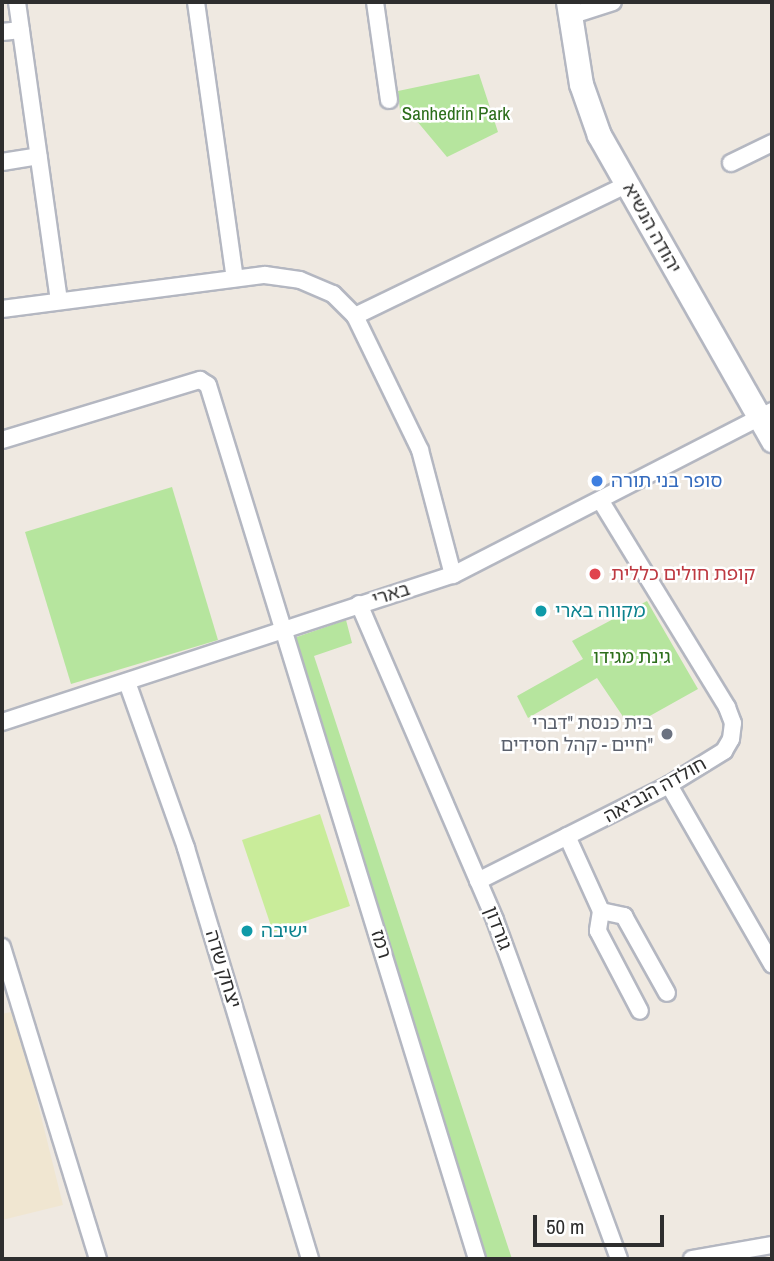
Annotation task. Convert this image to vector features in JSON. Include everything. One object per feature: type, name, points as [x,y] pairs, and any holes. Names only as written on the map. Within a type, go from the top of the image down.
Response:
[{"type":"street","points":[[17,2],[60,300]]},
{"type":"street","points":[[197,2],[235,278]]},
{"type":"street","points":[[375,2],[389,100]]},
{"type":"street","points":[[569,9],[612,2]]},
{"type":"street","name":"יהודה הנשיא","points":[[569,9],[588,110],[628,184],[766,415],[772,440]]},
{"type":"street","points":[[2,32],[20,30]]},
{"type":"street","points":[[731,163],[772,143]]},
{"type":"street","points":[[2,162],[39,156]]},
{"type":"street","points":[[355,316],[628,184]]},
{"type":"street","points":[[2,309],[265,275],[300,280],[333,294],[355,316],[420,450],[453,575]]},
{"type":"street","name":"רמז","points":[[2,440],[200,380],[208,385],[477,1259]]},
{"type":"street","name":"בארי","points":[[2,722],[453,575],[602,503],[766,415]]},
{"type":"street","name":"חולדה הנביאה","points":[[478,881],[669,785],[724,751],[733,723],[602,503]]},
{"type":"street","name":"גורדון","points":[[359,604],[478,881],[619,1259]]},
{"type":"street","name":"יצחק שדה","points":[[127,682],[190,860],[310,1259]]},
{"type":"street","points":[[669,785],[772,964]]},
{"type":"street","points":[[567,836],[601,911],[598,930],[640,1011]]},
{"type":"street","points":[[601,911],[624,916],[667,993]]},
{"type":"street","points":[[2,947],[98,1259]]},
{"type":"street","points":[[692,1259],[772,1245]]},
{"type":"shaded area","points":[[15,1011],[63,1205],[2,1220],[2,1014]]},
{"type":"green space","name":"Sanhedrin Park","points":[[479,74],[498,132],[447,157],[416,120],[401,120],[398,91]]},
{"type":"green space","points":[[172,487],[218,640],[71,684],[25,532]]},
{"type":"green space","name":"גינת מגידו","points":[[647,601],[698,689],[630,727],[597,678],[528,718],[517,696],[583,659],[572,641]]},
{"type":"green space","points":[[346,620],[352,643],[314,656],[512,1259],[485,1259],[291,639]]},
{"type":"green space","points":[[320,814],[350,906],[273,932],[242,840]]},
{"type":"place","name":"סופר בני תורה","points":[[597,481]]},
{"type":"place","name":"קופת חולים כללית","points":[[595,574]]},
{"type":"place","name":"מקווה בארי","points":[[541,611]]},
{"type":"place","name":"בית כנסת \"דברי חיים - קהל חסידים\"","points":[[667,734]]},
{"type":"place","name":"ישיבה","points":[[247,931]]}]
